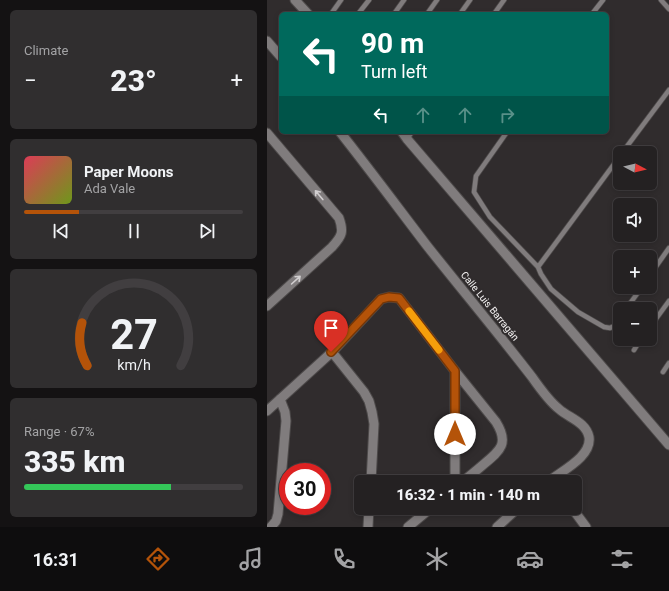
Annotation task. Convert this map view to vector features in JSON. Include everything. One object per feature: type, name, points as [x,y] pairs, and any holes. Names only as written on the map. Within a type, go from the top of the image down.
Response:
[{"type":"street","points":[[295,0],[305,12]]},
{"type":"street","points":[[267,41],[279,56]]},
{"type":"street","points":[[267,133],[339,218],[342,234],[332,247],[267,306]]},
{"type":"street","name":"Calle Luis Barragán","points":[[342,134],[428,247],[559,410],[580,422],[586,429],[589,436],[589,445],[586,452],[558,475]]},
{"type":"street","points":[[407,134],[669,445]]},
{"type":"street","points":[[267,411],[331,352],[381,299],[389,297],[399,298],[501,430],[503,438],[498,453],[471,475]]},
{"type":"street","points":[[331,352],[363,392],[369,401],[373,412],[374,424],[371,475]]},
{"type":"street","points":[[455,371],[455,475]]},
{"type":"street","points":[[271,527],[276,521],[278,514],[286,421],[285,412],[280,399]]},
{"type":"street","points":[[368,527],[369,515]]},
{"type":"street","points":[[408,527],[423,515]]},
{"type":"street","points":[[497,527],[511,515]]},
{"type":"street","points":[[578,515],[587,527]]},
{"type":"lane","points":[[332,12],[341,0]]},
{"type":"lane","points":[[360,12],[369,0]]},
{"type":"lane","points":[[395,12],[404,0]]},
{"type":"lane","points":[[428,12],[437,0]]},
{"type":"lane","points":[[461,12],[470,0]]},
{"type":"lane","points":[[495,12],[504,0]]},
{"type":"lane","points":[[594,12],[603,0]]},
{"type":"lane","points":[[661,0],[669,9]]},
{"type":"lane","points":[[627,146],[669,90]]},
{"type":"lane","points":[[506,134],[476,176],[474,192],[490,217],[538,267],[551,289],[578,312],[604,327],[610,328],[613,326]]},
{"type":"lane","points":[[538,267],[613,165]]},
{"type":"lane","points":[[657,265],[669,248]]},
{"type":"lane","points":[[657,317],[669,301]]},
{"type":"lane","points":[[634,350],[637,346]]},
{"type":"lane","points":[[663,372],[669,363]]},
{"type":"slow traffic","points":[[409,311],[439,350]]},
{"type":"route","points":[[331,352],[381,299],[389,297],[399,298],[455,371],[455,434]]}]
